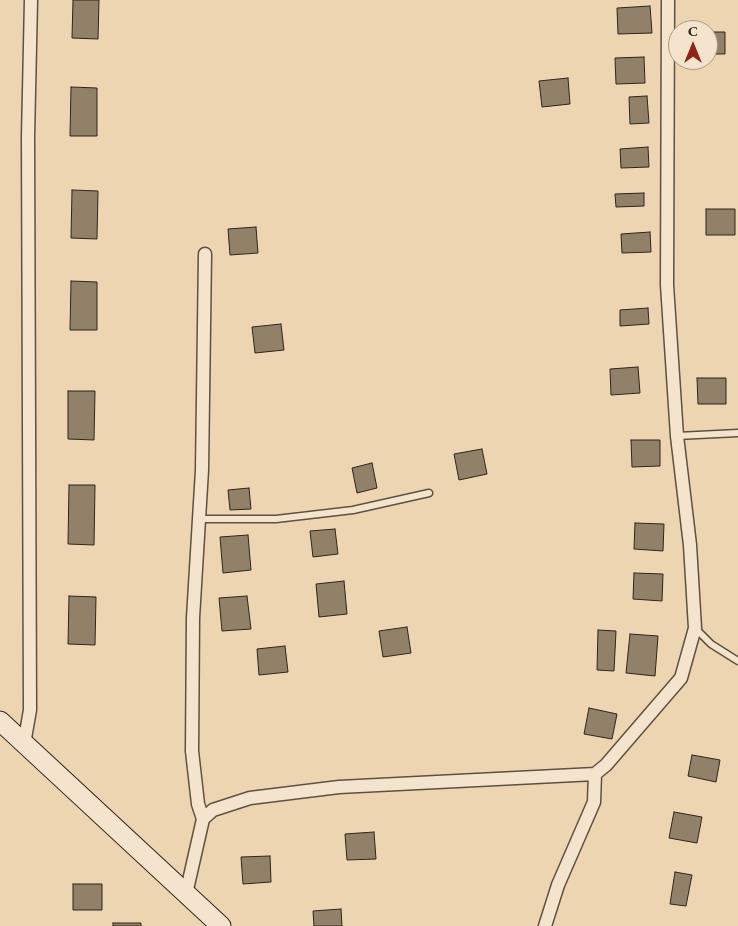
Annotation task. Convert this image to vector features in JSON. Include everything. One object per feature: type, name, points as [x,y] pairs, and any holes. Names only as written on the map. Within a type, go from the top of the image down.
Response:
[{"type":"street","points":[[24,744],[30,710],[28,137],[31,0]]},
{"type":"street","points":[[203,819],[212,810],[250,798],[339,787],[595,774],[606,765],[681,678],[695,628],[690,545],[677,436],[667,285],[668,0]]},
{"type":"street","points":[[186,894],[203,819],[198,804],[192,751],[193,618],[202,470],[205,254]]},
{"type":"street","points":[[0,721],[221,926]]},
{"type":"street","points":[[545,926],[558,885],[594,802],[595,774]]},
{"type":"lane","points":[[677,436],[738,433]]},
{"type":"lane","points":[[199,519],[276,519],[296,517],[353,510],[429,492]]},
{"type":"lane","points":[[695,628],[711,644],[738,661]]},
{"type":"building","points":[[73,0],[99,0],[98,39],[72,38]]},
{"type":"building","points":[[650,6],[652,33],[618,34],[617,8]]},
{"type":"building","points":[[718,32],[725,32],[725,54],[718,54]]},
{"type":"building","points":[[644,57],[645,83],[616,84],[615,58]]},
{"type":"building","points":[[568,78],[570,104],[542,107],[539,81]]},
{"type":"building","points":[[71,87],[97,88],[97,136],[70,136]]},
{"type":"building","points":[[647,96],[649,123],[630,124],[629,97]]},
{"type":"building","points":[[648,147],[649,167],[621,168],[620,149]]},
{"type":"building","points":[[72,190],[98,191],[97,239],[71,238]]},
{"type":"building","points":[[644,193],[644,206],[616,207],[615,194]]},
{"type":"building","points":[[706,209],[735,209],[735,235],[706,235]]},
{"type":"building","points":[[256,227],[258,253],[230,255],[228,229]]},
{"type":"building","points":[[650,232],[651,252],[622,253],[621,234]]},
{"type":"building","points":[[71,281],[97,282],[97,330],[70,330]]},
{"type":"building","points":[[648,308],[649,324],[620,326],[620,310]]},
{"type":"building","points":[[281,324],[284,350],[255,353],[252,327]]},
{"type":"building","points":[[638,367],[640,393],[611,395],[610,369]]},
{"type":"building","points":[[697,378],[726,378],[726,404],[698,404]]},
{"type":"building","points":[[68,391],[95,391],[94,440],[68,439]]},
{"type":"building","points":[[631,440],[660,440],[660,466],[632,467]]},
{"type":"building","points":[[482,449],[487,474],[459,480],[454,454]]},
{"type":"building","points":[[372,463],[377,488],[357,493],[352,468]]},
{"type":"building","points":[[69,485],[95,485],[94,545],[68,544]]},
{"type":"building","points":[[249,488],[251,509],[230,510],[228,490]]},
{"type":"building","points":[[635,523],[664,524],[663,551],[634,549]]},
{"type":"building","points":[[335,529],[338,554],[313,557],[310,531]]},
{"type":"building","points":[[248,535],[251,570],[223,573],[220,537]]},
{"type":"building","points":[[634,573],[663,574],[662,601],[633,599]]},
{"type":"building","points":[[344,581],[347,614],[319,617],[316,584]]},
{"type":"building","points":[[69,596],[96,597],[95,645],[68,644]]},
{"type":"building","points":[[247,596],[251,629],[222,631],[219,598]]},
{"type":"building","points":[[407,627],[411,653],[383,657],[379,631]]},
{"type":"building","points":[[598,630],[616,631],[614,671],[597,670]]},
{"type":"building","points":[[630,634],[658,636],[655,676],[626,673]]},
{"type":"building","points":[[285,646],[288,672],[259,675],[257,649]]},
{"type":"building","points":[[589,708],[617,714],[612,739],[584,734]]},
{"type":"building","points":[[692,755],[720,760],[716,782],[688,776]]},
{"type":"building","points":[[674,812],[702,817],[697,843],[669,838]]},
{"type":"building","points":[[374,832],[376,859],[347,860],[345,834]]},
{"type":"building","points":[[270,856],[271,882],[243,884],[241,857]]},
{"type":"building","points":[[675,872],[692,875],[686,906],[670,904]]},
{"type":"building","points":[[73,884],[102,884],[102,910],[73,910]]},
{"type":"building","points":[[341,909],[342,926],[314,926],[313,911]]},
{"type":"building","points":[[113,923],[141,923],[141,926],[113,926]]}]
